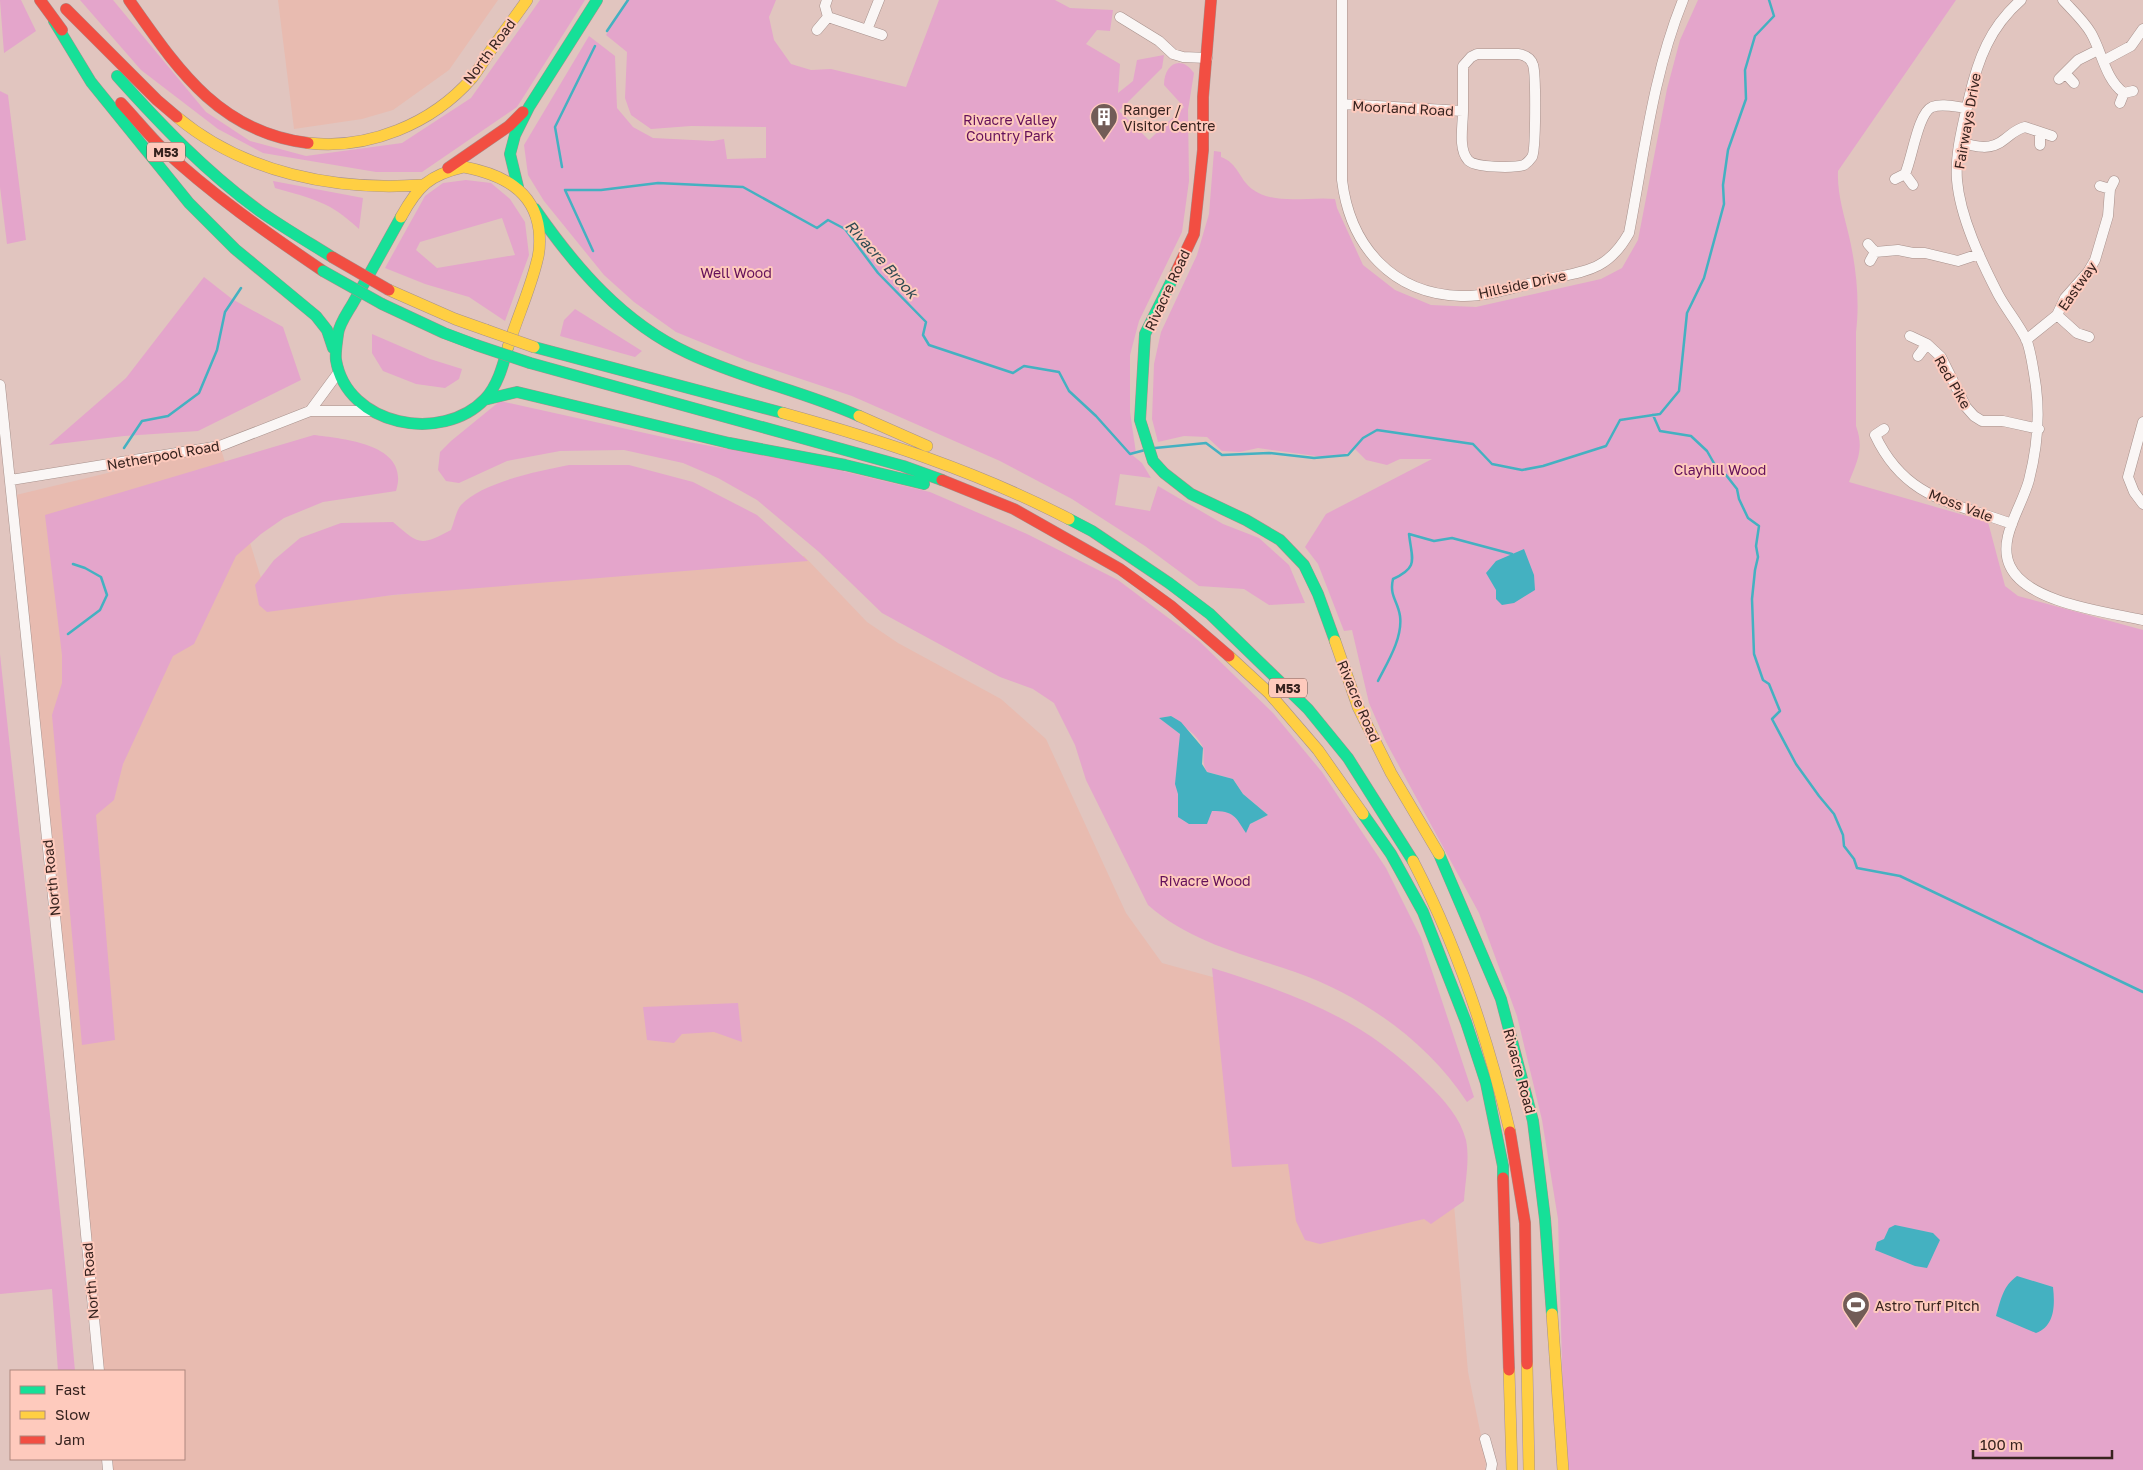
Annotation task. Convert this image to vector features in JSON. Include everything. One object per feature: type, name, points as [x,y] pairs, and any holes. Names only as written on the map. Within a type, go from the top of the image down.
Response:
[{"type":"main road","name":"M53","points":[[40,0],[54,21],[111,92],[166,152],[254,224],[323,272],[382,304],[444,333],[476,345],[530,363],[903,466],[960,486],[1014,509],[1120,569],[1171,606],[1218,644],[1269,693],[1318,750],[1362,810],[1391,854],[1423,912],[1466,1022],[1486,1083],[1503,1166],[1512,1470]]},
{"type":"main road","name":"North Road","points":[[129,0],[175,65],[206,98],[226,114],[253,128],[285,139],[323,146],[350,144],[385,136],[420,121],[443,105],[469,82],[527,0]]},
{"type":"main road","points":[[518,188],[510,154],[515,135],[529,107],[597,0]]},
{"type":"main road","name":"Rivacre Road","points":[[1211,0],[1203,98],[1203,150],[1194,234],[1145,334],[1140,420],[1153,461],[1164,473],[1191,494],[1246,520],[1280,540],[1304,565],[1318,594],[1358,707],[1391,773],[1435,844],[1501,999],[1533,1121],[1545,1218],[1562,1470]]},
{"type":"main road","name":"M53","points":[[62,5],[112,70],[158,122],[214,173],[261,212],[389,290],[455,319],[534,347],[845,430],[971,473],[1025,496],[1092,531],[1162,578],[1210,614],[1308,709],[1348,758],[1411,857],[1437,907],[1480,1022],[1498,1079],[1515,1152],[1525,1223],[1529,1470]]},
{"type":"main road","points":[[62,5],[156,100],[198,134],[229,152],[278,171],[331,182],[392,187],[421,185]]},
{"type":"main road","points":[[54,21],[91,82],[189,203],[235,249],[316,316],[327,330],[334,348],[338,373],[345,387],[371,411],[390,420],[422,426],[458,418],[484,400],[517,392],[729,443],[844,465],[927,484],[1014,509]]},
{"type":"main road","points":[[334,348],[343,320],[411,198],[421,185],[509,126],[529,107]]},
{"type":"main road","points":[[442,172],[464,167],[484,170],[505,177],[518,188],[535,209],[561,248],[588,279],[616,307],[670,344],[696,356],[807,395],[970,464],[1025,496]]},
{"type":"main road","points":[[484,400],[501,369],[538,259],[541,242],[535,209]]},
{"type":"street","points":[[827,0],[825,6],[828,17]]},
{"type":"street","points":[[866,30],[879,0]]},
{"type":"street","name":"Hillside Drive","points":[[1342,0],[1342,180],[1344,198],[1350,215],[1362,242],[1375,259],[1398,278],[1441,294],[1463,296],[1484,294],[1598,268],[1620,249],[1629,233],[1661,69],[1673,26],[1684,0]]},
{"type":"street","name":"Fairways Drive","points":[[2021,0],[2010,10],[1983,50],[1975,70],[1960,142],[1957,180],[1962,208],[1979,254],[1998,294],[2026,340],[2036,386],[2039,428],[2029,480],[2012,524],[2006,550],[2007,558],[2010,568],[2024,584],[2035,592],[2069,603],[2143,620]]},
{"type":"street","points":[[2063,0],[2090,32],[2119,90],[2126,95]]},
{"type":"street","points":[[817,30],[828,17]]},
{"type":"street","points":[[828,17],[882,35]]},
{"type":"street","points":[[1120,17],[1159,41],[1173,54],[1183,57],[1207,58]]},
{"type":"street","points":[[2103,61],[2131,46],[2143,30]]},
{"type":"street","points":[[2074,84],[2062,76],[2085,55],[2098,50]]},
{"type":"street","name":"Moorland Road","points":[[1476,54],[1518,54],[1525,55],[1533,63],[1535,72],[1534,153],[1526,164],[1519,166],[1478,166],[1468,161],[1464,155],[1463,146],[1463,111],[1463,66],[1471,57],[1476,54]]},
{"type":"street","name":"Moorland Road","points":[[1342,104],[1463,111]]},
{"type":"street","points":[[1895,180],[1904,174],[1911,159],[1923,114],[1933,106],[1967,108]]},
{"type":"street","points":[[1960,142],[1987,147],[1998,144],[2019,129],[2032,129],[2052,136]]},
{"type":"street","points":[[2040,133],[2040,145]]},
{"type":"street","points":[[1904,174],[1913,185]]},
{"type":"street","name":"Eastway","points":[[2026,340],[2056,315],[2065,298],[2088,272],[2099,251],[2108,216],[2108,185]]},
{"type":"street","points":[[1870,261],[1871,248],[1925,253],[1958,261],[1979,254]]},
{"type":"street","points":[[2056,315],[2075,337],[2089,337]]},
{"type":"street","name":"Red Pike","points":[[1910,336],[1926,344],[1941,357],[1966,408],[1974,416],[1982,421],[2003,421],[2039,428]]},
{"type":"street","name":"Red Pike","points":[[1918,356],[1926,344]]},
{"type":"street","points":[[310,412],[338,373]]},
{"type":"street","name":"North Road","points":[[0,385],[99,1370]]},
{"type":"street","name":"Netherpool Road","points":[[11,480],[220,446],[310,412],[371,411]]},
{"type":"street","points":[[2143,422],[2128,477],[2134,492],[2143,504]]},
{"type":"street","name":"Moss Vale","points":[[1884,429],[1871,434],[1894,468],[1906,480],[1924,492],[1947,502],[2012,524]]},
{"type":"street","points":[[1485,1439],[1492,1464],[1491,1470]]},
{"type":"shaded area","points":[[278,0],[498,0],[449,70],[393,110],[362,119],[294,129]]},
{"type":"shaded area","points":[[220,446],[270,607],[804,556],[867,622],[898,643],[1001,699],[1046,739],[1126,913],[1162,963],[1295,1000],[1446,1108],[1468,1372],[1486,1460],[1485,1470],[108,1470],[107,1460],[185,1460],[185,1370],[99,1370],[16,495]]},
{"type":"green space","points":[[0,0],[21,0],[36,31],[4,53]]},
{"type":"green space","points":[[80,0],[113,0],[206,112],[250,141],[306,156],[402,143],[471,98],[540,0],[585,0],[517,107],[422,172],[376,172],[263,153],[218,129],[141,70]]},
{"type":"green space","points":[[628,0],[776,0],[769,17],[774,40],[791,64],[811,70],[831,69],[906,87],[939,0],[1055,0],[1070,8],[1113,10],[1110,31],[1097,30],[1086,44],[1120,64],[1118,93],[1133,81],[1137,60],[1164,55],[1162,68],[1119,111],[1149,140],[1184,107],[1164,85],[1167,72],[1174,64],[1184,64],[1189,67],[1194,73],[1188,110],[1189,181],[1182,232],[1139,321],[1130,355],[1130,412],[1136,453],[1131,454],[1142,463],[1151,478],[1120,474],[1115,505],[1150,511],[1158,486],[1223,524],[1259,538],[1289,565],[1305,603],[1269,605],[1244,589],[1199,586],[1145,546],[1072,499],[1000,461],[852,396],[747,361],[676,332],[634,302],[604,275],[544,201],[528,175],[524,145],[589,36],[615,56],[617,108],[633,127],[653,138],[713,141],[724,139],[727,159],[766,158],[766,127],[691,126],[651,129],[631,115],[625,98],[627,52],[606,35]]},
{"type":"green space","name":"Clayhill Wood","points":[[1698,0],[1956,0],[1838,171],[1840,196],[1854,259],[1857,284],[1856,426],[1860,448],[1849,482],[1988,522],[2005,586],[2018,596],[2143,630],[2143,1470],[1565,1470],[1558,1219],[1542,1120],[1517,1016],[1479,913],[1386,742],[1369,703],[1352,630],[1344,631],[1318,564],[1305,547],[1326,514],[1432,459],[1400,459],[1387,465],[1366,460],[1355,449],[1341,456],[1323,457],[1258,448],[1240,452],[1222,451],[1207,437],[1184,436],[1158,442],[1152,419],[1154,364],[1161,332],[1197,255],[1209,214],[1214,151],[1221,152],[1221,157],[1235,167],[1252,189],[1261,194],[1282,199],[1335,199],[1337,208],[1363,265],[1395,290],[1431,305],[1476,307],[1601,279],[1622,268],[1638,240],[1667,89],[1680,40]]},
{"type":"green space","points":[[0,91],[8,95],[26,240],[7,244],[0,187]]},
{"type":"green space","points":[[466,180],[491,183],[510,199],[525,222],[529,255],[505,321],[469,297],[425,284],[385,268],[425,196],[443,183]],"holes":[[[502,218],[515,255],[437,268],[416,250],[420,242]]]},
{"type":"green space","points":[[273,181],[363,198],[359,229],[339,212],[320,202],[275,188]]},
{"type":"green space","points":[[204,277],[232,299],[283,327],[301,380],[198,431],[124,436],[49,445],[126,378]]},
{"type":"green space","points":[[575,309],[642,351],[635,357],[560,336],[564,320]]},
{"type":"green space","points":[[372,334],[430,359],[462,369],[459,379],[445,388],[416,384],[383,371],[372,353]]},
{"type":"green space","name":"Rivacre Wood","points":[[500,401],[672,439],[817,465],[930,492],[1027,534],[1118,580],[1199,641],[1273,713],[1322,772],[1386,868],[1421,938],[1474,1097],[1467,1102],[1433,1060],[1413,1041],[1369,1008],[1320,982],[1199,938],[1164,918],[1148,905],[1086,780],[1075,745],[1054,703],[1033,689],[1000,677],[882,613],[819,552],[757,500],[718,478],[683,463],[624,450],[560,451],[507,461],[459,483],[446,481],[438,470],[440,452]],"holes":[[[1171,716],[1201,743],[1204,765],[1207,772],[1233,779],[1243,794],[1268,815],[1250,824],[1226,811],[1212,811],[1178,817],[1180,734],[1160,718]]]},
{"type":"green space","points":[[314,435],[357,442],[385,454],[394,463],[398,475],[396,491],[323,502],[284,518],[261,534],[236,556],[194,644],[173,656],[123,764],[114,800],[96,815],[115,1040],[82,1045],[52,715],[62,683],[62,655],[45,515]]},
{"type":"green space","points":[[569,465],[629,465],[693,482],[757,515],[808,561],[393,595],[267,612],[259,605],[255,585],[274,560],[300,538],[341,523],[393,522],[414,539],[425,541],[451,530],[461,505],[470,497],[483,490],[512,479]]},
{"type":"green space","points":[[0,654],[49,1102],[75,1370],[58,1370],[52,1289],[0,1294]]},
{"type":"green space","points":[[1212,968],[1272,988],[1328,1011],[1379,1042],[1404,1061],[1445,1103],[1460,1124],[1466,1140],[1468,1155],[1464,1201],[1431,1224],[1424,1219],[1320,1244],[1305,1240],[1296,1221],[1288,1164],[1232,1167]]},
{"type":"green space","points":[[738,1003],[742,1042],[714,1032],[682,1034],[674,1043],[647,1040],[643,1007]]},
{"type":"water","points":[[1524,549],[1534,575],[1535,590],[1514,603],[1502,605],[1496,599],[1496,590],[1486,573],[1496,561]]},
{"type":"water","points":[[1171,716],[1181,722],[1203,748],[1202,764],[1207,772],[1233,779],[1243,794],[1268,815],[1250,824],[1246,833],[1230,813],[1212,811],[1207,824],[1189,824],[1178,817],[1178,794],[1175,784],[1180,734],[1159,718]]},
{"type":"water","points":[[1895,1225],[1933,1233],[1940,1240],[1927,1268],[1915,1266],[1875,1250],[1877,1242],[1884,1239],[1889,1228]]},
{"type":"water","points":[[2017,1276],[2053,1287],[2054,1308],[2050,1320],[2042,1330],[2036,1333],[1996,1316],[2006,1289]]},
{"type":"waterway","points":[[607,31],[628,0]]},
{"type":"waterway","name":"Rivacre Brook","points":[[1155,448],[1206,443],[1222,455],[1269,453],[1314,458],[1348,455],[1363,438],[1377,430],[1473,444],[1492,464],[1522,470],[1543,466],[1606,446],[1620,420],[1660,414],[1679,391],[1687,313],[1704,278],[1724,204],[1723,185],[1728,150],[1746,99],[1745,70],[1755,36],[1774,16],[1769,0]]},
{"type":"waterway","points":[[562,167],[555,127],[595,46]]},
{"type":"waterway","name":"Rivacre Brook","points":[[593,251],[565,190],[601,190],[658,183],[743,187],[817,228],[828,220],[845,229],[878,273],[926,322],[923,335],[929,345],[1013,373],[1024,366],[1059,372],[1069,391],[1096,416],[1130,454],[1145,450]]},
{"type":"waterway","name":"Rivacre Brook","points":[[124,448],[142,421],[168,416],[199,393],[217,350],[225,312],[241,288]]},
{"type":"waterway","points":[[1653,415],[1660,431],[1691,436],[1707,451],[1719,472],[1726,475],[1737,489],[1739,499],[1748,518],[1759,526],[1756,546],[1758,557],[1752,599],[1754,654],[1763,680],[1769,684],[1780,711],[1772,719],[1796,764],[1834,814],[1843,835],[1844,846],[1854,859],[1857,868],[1900,876],[2143,992]]},
{"type":"waterway","points":[[1378,681],[1394,650],[1399,633],[1400,616],[1392,585],[1393,579],[1407,571],[1412,562],[1409,534],[1434,541],[1452,538],[1512,554]]},
{"type":"waterway","points":[[68,634],[100,610],[107,595],[101,577],[73,564]]},
{"type":"traffic: fast","points":[[518,187],[510,154],[515,135],[529,107],[597,0]]},
{"type":"traffic: fast","points":[[54,21],[91,82],[189,203],[235,249],[316,316],[327,330],[333,348]]},
{"type":"traffic: fast","points":[[117,76],[203,165],[241,197],[261,212],[332,257]]},
{"type":"traffic: fast","points":[[535,209],[550,231],[602,292],[642,326],[664,341],[709,362],[859,416]]},
{"type":"traffic: fast","points":[[401,217],[339,330],[336,360],[344,382],[358,400],[377,413],[399,421],[422,424],[445,421],[467,413],[485,399],[497,381],[508,347]]},
{"type":"traffic: fast","points":[[1177,270],[1145,334],[1140,420],[1153,461],[1164,473],[1191,494],[1246,520],[1280,540],[1304,565],[1318,594],[1335,641]]},
{"type":"traffic: fast","points":[[323,271],[382,304]]},
{"type":"traffic: fast","points":[[382,304],[444,333],[476,345]]},
{"type":"traffic: fast","points":[[476,345],[530,363]]},
{"type":"traffic: fast","points":[[534,347],[783,413]]},
{"type":"traffic: fast","points":[[530,363],[903,466],[942,480]]},
{"type":"traffic: fast","points":[[484,400],[517,392],[729,443],[845,465],[924,484]]},
{"type":"traffic: fast","points":[[1069,519],[1092,531],[1169,583],[1210,614],[1308,709],[1348,758],[1413,861]]},
{"type":"traffic: fast","points":[[1363,814],[1391,854],[1423,912],[1466,1022],[1486,1083],[1503,1166],[1503,1178]]},
{"type":"traffic: fast","points":[[1439,854],[1501,999],[1533,1121],[1545,1219],[1552,1314]]},
{"type":"traffic: slow","points":[[308,143],[331,144],[376,138],[418,121],[438,109],[472,78],[527,0]]},
{"type":"traffic: slow","points":[[177,117],[203,136],[231,152],[261,165],[292,174],[356,185],[421,185]]},
{"type":"traffic: slow","points":[[464,167],[490,174],[513,186],[523,194],[536,216],[540,238],[538,257],[531,283],[508,347]]},
{"type":"traffic: slow","points":[[401,217],[413,197],[426,183],[442,174],[464,167]]},
{"type":"traffic: slow","points":[[389,290],[455,319],[486,330]]},
{"type":"traffic: slow","points":[[486,330],[534,347]]},
{"type":"traffic: slow","points":[[783,413],[929,458],[1000,486],[1069,519]]},
{"type":"traffic: slow","points":[[859,416],[927,446]]},
{"type":"traffic: slow","points":[[1335,641],[1358,707],[1391,773],[1439,854]]},
{"type":"traffic: slow","points":[[1229,656],[1269,693],[1318,750],[1363,814]]},
{"type":"traffic: slow","points":[[1413,861],[1444,926],[1470,993],[1492,1062],[1510,1132]]},
{"type":"traffic: slow","points":[[1552,1314],[1563,1470]]},
{"type":"traffic: slow","points":[[1527,1364],[1529,1470]]},
{"type":"traffic: slow","points":[[1509,1370],[1512,1470]]},
{"type":"traffic: jam","points":[[40,0],[62,30]]},
{"type":"traffic: jam","points":[[129,0],[183,72],[224,111],[249,126],[276,136],[308,143]]},
{"type":"traffic: jam","points":[[1177,270],[1194,234],[1203,150],[1203,97],[1211,0]]},
{"type":"traffic: jam","points":[[66,9],[157,100],[177,117]]},
{"type":"traffic: jam","points":[[121,103],[162,148],[200,181],[260,228],[323,271]]},
{"type":"traffic: jam","points":[[448,168],[509,126],[523,112]]},
{"type":"traffic: jam","points":[[332,257],[389,290]]},
{"type":"traffic: jam","points":[[942,480],[1014,509],[1120,569],[1171,606],[1229,656]]},
{"type":"traffic: jam","points":[[1510,1132],[1525,1223],[1527,1364]]},
{"type":"traffic: jam","points":[[1503,1178],[1509,1370]]},
{"type":"place","name":"Ranger / Visitor Centre","points":[[1104,141]]},
{"type":"place","name":"Astro Turf Pitch","points":[[1856,1329]]},
{"type":"park label","name":"Rivacre Valley Country Park","points":[[1010,128]]},
{"type":"park label","name":"Well Wood","points":[[736,272]]}]
